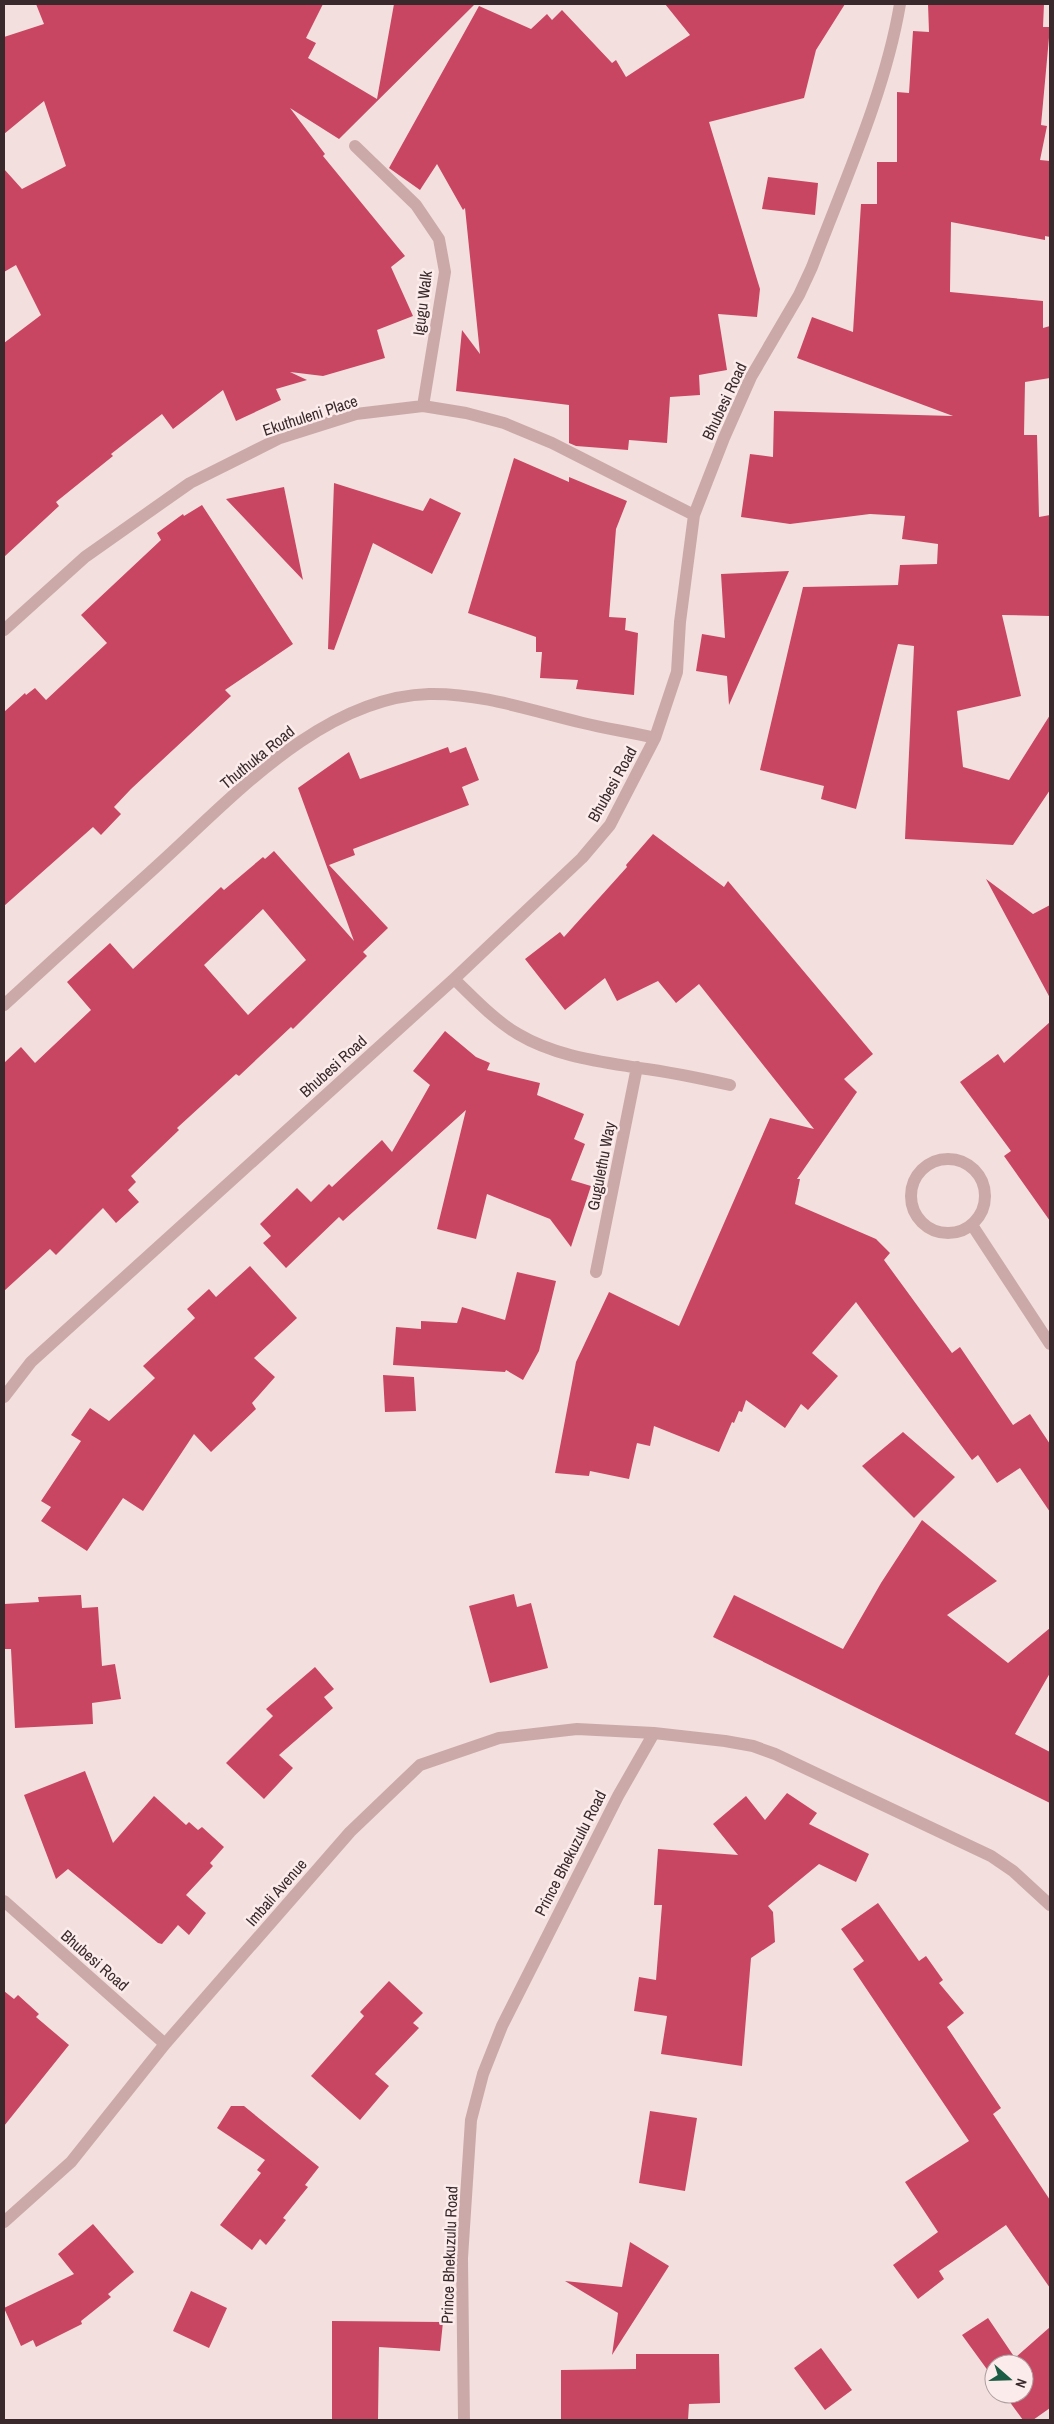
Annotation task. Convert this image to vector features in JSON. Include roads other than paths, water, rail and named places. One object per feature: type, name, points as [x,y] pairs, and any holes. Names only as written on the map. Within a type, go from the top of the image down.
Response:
[{"type":"street","name":"Bhubesi Road","points":[[4,1398],[31,1362],[454,978],[582,858],[605,832],[655,738],[677,672],[680,622],[694,514],[751,377],[799,295],[812,267],[882,79],[894,36],[900,4]]},
{"type":"street","name":"Igugu Walk","points":[[354,146],[416,205],[439,239],[445,272],[424,406]]},
{"type":"street","name":"Ekuthuleni Place","points":[[4,630],[85,556],[190,483],[280,438],[356,414],[424,406],[466,413],[504,423],[536,436],[694,514]]},
{"type":"street","name":"Thuthuka Road","points":[[4,1005],[239,791],[294,746],[337,720],[364,708],[398,697],[428,694],[459,695],[495,700],[587,724],[655,738]]},
{"type":"street","points":[[454,978],[492,1014],[517,1034],[544,1047],[578,1058],[730,1085]]},
{"type":"street","name":"Gugulethu Way","points":[[596,1272],[637,1067]]},
{"type":"street","points":[[954,1158],[970,1165],[982,1178],[986,1195],[982,1212],[972,1225],[957,1233],[940,1233],[925,1226],[914,1213],[910,1198],[913,1181],[922,1167],[938,1159],[954,1158]]},
{"type":"street","points":[[972,1225],[1050,1344]]},
{"type":"street","name":"Imbali Avenue","points":[[4,2222],[71,2162],[165,2044],[350,1832],[420,1765],[499,1738],[577,1729],[654,1733]]},
{"type":"street","points":[[654,1733],[725,1740],[753,1746],[775,1754],[991,1856],[1013,1871],[1050,1905]]},
{"type":"street","name":"Prince Bhekuzulu Road","points":[[464,2420],[462,2258],[471,2120],[483,2074],[506,2017],[618,1796],[654,1733]]},
{"type":"street","name":"Bhubesi Road","points":[[4,1901],[165,2044]]}]
